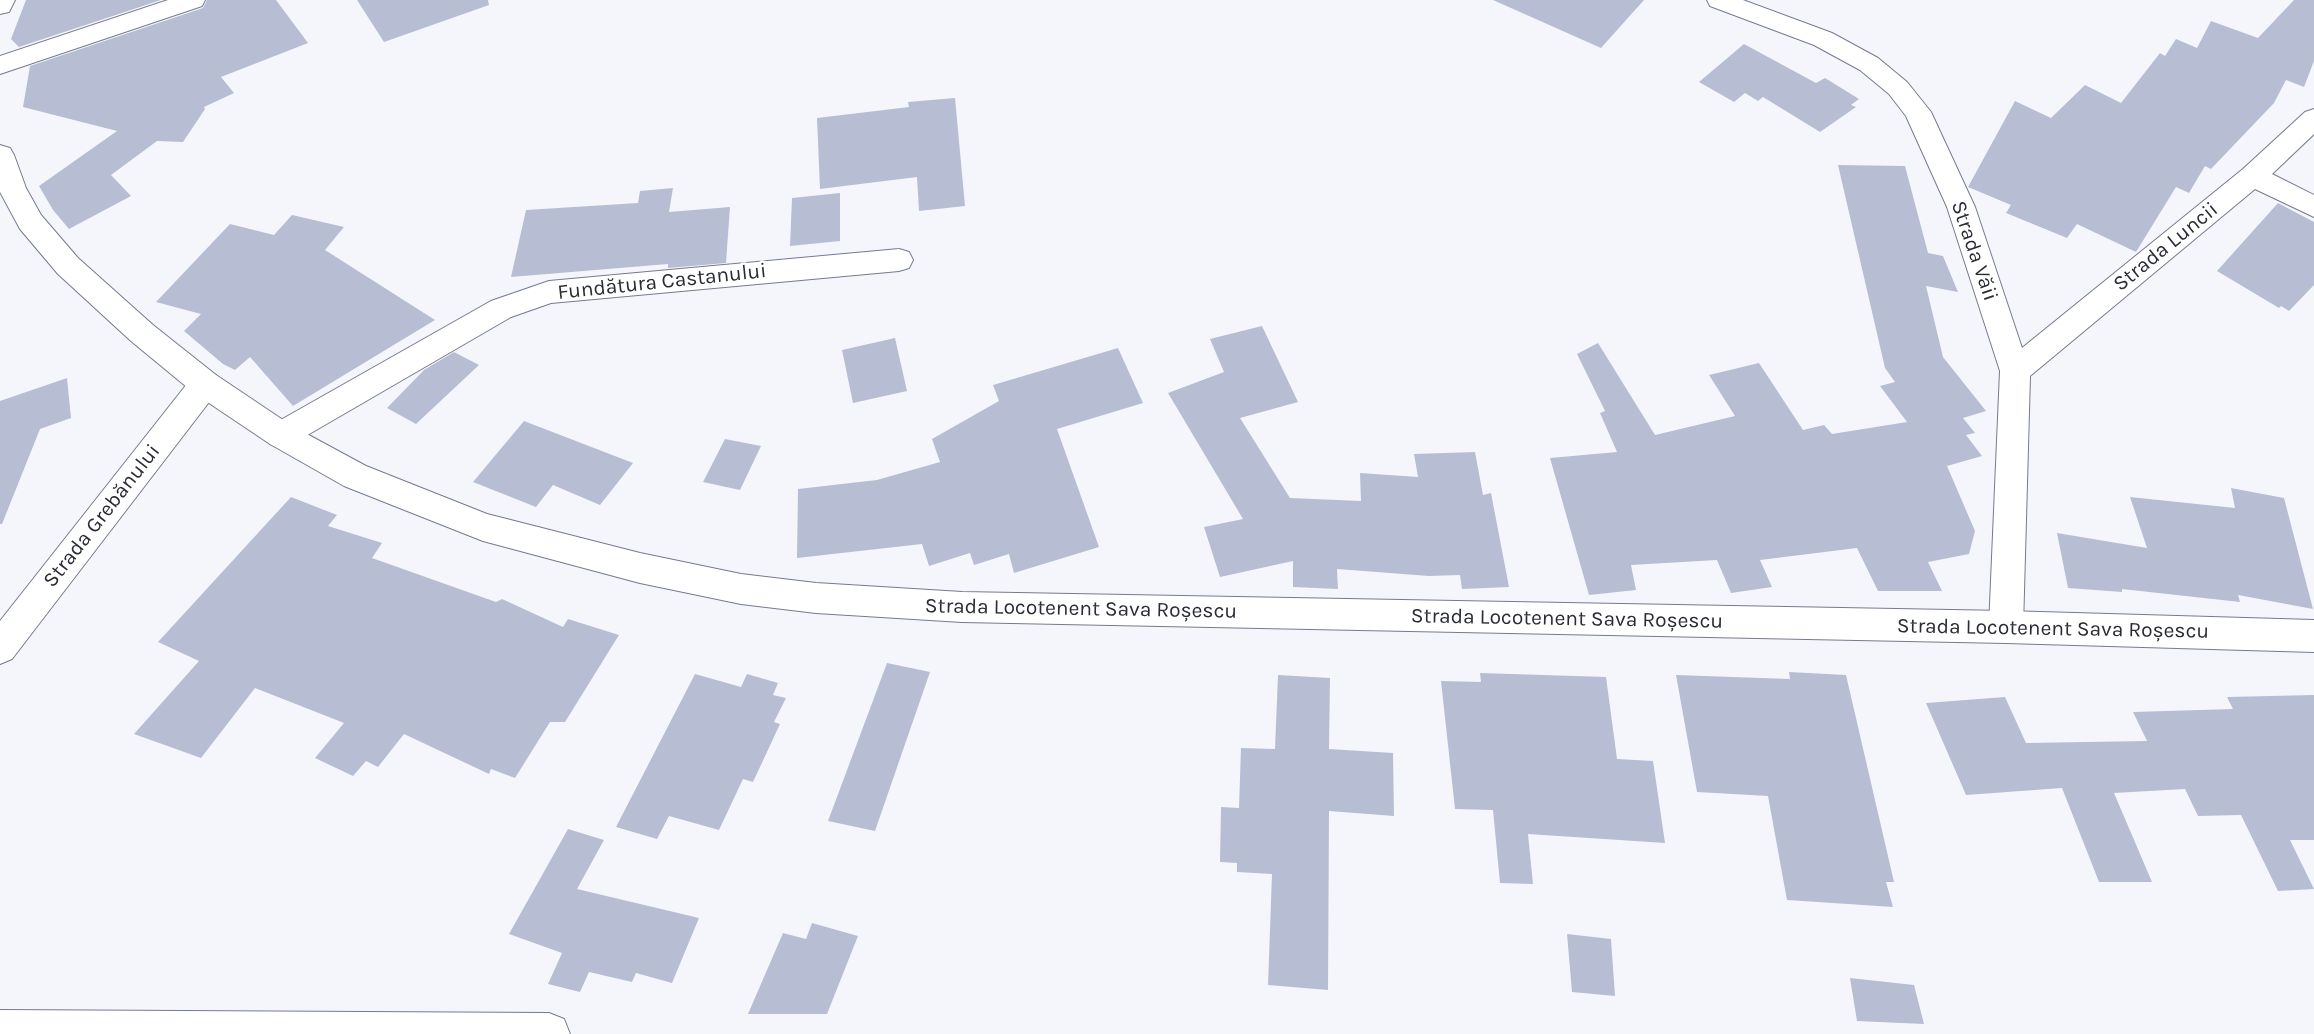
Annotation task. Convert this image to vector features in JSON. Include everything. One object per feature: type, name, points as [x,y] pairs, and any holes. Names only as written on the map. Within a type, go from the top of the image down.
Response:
[{"type":"street","points":[[0,6],[3,0]]},
{"type":"street","points":[[0,65],[193,0]]},
{"type":"street","name":"Strada Văii","points":[[1719,0],[1823,39],[1869,64],[1898,88],[1918,112],[1961,207],[2014,371],[2006,627]]},
{"type":"street","points":[[1781,0],[1823,39]]},
{"type":"street","name":"Strada Luncii","points":[[2014,371],[2253,176],[2314,118]]},
{"type":"street","name":"Strada Locotenent Sava Roșescu","points":[[0,155],[12,188],[30,222],[94,291],[205,384],[280,435],[355,476],[483,527],[674,575],[741,589],[816,598],[962,607],[2006,627],[2314,636]]},
{"type":"street","points":[[2253,176],[2314,207]]},
{"type":"street","name":"Fundătura Castanului","points":[[280,435],[501,309],[541,295],[595,286],[899,260]]},
{"type":"street","name":"Strada Grebănului","points":[[0,648],[205,384]]},
{"type":"street","points":[[0,1031],[549,1034]]},
{"type":"building","points":[[26,0],[161,0],[19,47],[11,39]]},
{"type":"building","points":[[207,0],[276,0],[308,43],[221,77],[234,93],[204,107],[205,109],[183,142],[157,141],[111,175],[131,196],[69,229],[53,210],[39,186],[117,131],[23,107],[30,66],[203,8]]},
{"type":"building","points":[[357,0],[488,0],[489,5],[384,42]]},
{"type":"building","points":[[1493,0],[1644,0],[1601,48]]},
{"type":"building","points":[[2294,0],[2314,0],[2314,61],[2304,87],[2286,80],[2274,103],[2211,169],[2205,166],[2189,193],[2176,187],[2136,252],[2077,224],[2067,238],[2006,213],[2011,205],[1968,187],[2015,101],[2051,118],[2085,85],[2121,103],[2160,53],[2165,56],[2176,39],[2197,48],[2211,21],[2258,38]]},
{"type":"building","points":[[1744,44],[1816,83],[1825,78],[1859,99],[1851,105],[1856,107],[1820,132],[1763,97],[1758,101],[1745,93],[1734,102],[1699,82]]},
{"type":"building","points":[[955,98],[965,206],[919,211],[917,177],[820,189],[817,118],[909,107],[908,102]]},
{"type":"building","points":[[1838,165],[1905,166],[1928,253],[1943,256],[1958,292],[1926,286],[1943,357],[1986,411],[1963,418],[1975,433],[1966,435],[1982,456],[1947,466],[1975,531],[1969,554],[1928,562],[1942,591],[1878,591],[1857,548],[1760,560],[1772,587],[1731,593],[1717,560],[1631,565],[1636,590],[1589,595],[1550,458],[1617,452],[1600,413],[1605,411],[1577,354],[1598,343],[1655,435],[1735,416],[1709,375],[1759,363],[1803,430],[1824,425],[1832,434],[1907,422],[1880,386],[1895,382],[1885,368]]},
{"type":"building","points":[[673,188],[669,212],[730,207],[726,263],[668,268],[668,264],[511,277],[526,210],[638,203],[640,191]]},
{"type":"building","points":[[840,193],[840,241],[790,246],[792,198]]},
{"type":"building","points":[[2278,203],[2314,222],[2314,285],[2289,311],[2281,306],[2279,308],[2217,271]]},
{"type":"building","points":[[292,215],[344,227],[325,250],[435,320],[293,406],[250,357],[235,370],[223,364],[184,331],[201,314],[156,302],[230,224],[274,235]]},
{"type":"building","points":[[1262,326],[1298,402],[1240,418],[1290,498],[1361,501],[1360,473],[1418,477],[1414,454],[1475,452],[1483,495],[1491,493],[1509,587],[1462,589],[1460,575],[1429,576],[1337,569],[1338,589],[1293,587],[1293,561],[1220,577],[1204,527],[1243,519],[1168,393],[1224,372],[1210,339]]},
{"type":"building","points":[[895,338],[907,391],[853,403],[842,350]]},
{"type":"building","points":[[1118,348],[1143,403],[1057,429],[1099,547],[1014,573],[1009,554],[974,565],[970,553],[929,566],[922,544],[797,558],[798,489],[877,480],[940,462],[932,439],[999,401],[993,385]]},
{"type":"building","points":[[454,352],[479,365],[416,424],[387,408],[424,370]]},
{"type":"building","points":[[67,378],[71,418],[40,429],[2,524],[0,524],[0,401]]},
{"type":"building","points":[[524,421],[633,463],[600,505],[553,485],[536,507],[473,482]]},
{"type":"building","points":[[725,439],[761,446],[740,490],[703,482]]},
{"type":"building","points":[[2231,488],[2284,498],[2313,609],[2238,595],[2240,602],[2122,589],[2122,592],[2068,588],[2057,533],[2147,548],[2130,497],[2235,508]]},
{"type":"building","points":[[291,497],[337,515],[328,526],[382,543],[372,558],[496,602],[502,599],[563,627],[568,619],[619,635],[565,722],[550,722],[515,778],[491,769],[489,774],[404,734],[378,767],[366,761],[353,776],[315,758],[344,723],[255,688],[201,758],[134,734],[199,661],[158,642]]},
{"type":"building","points":[[887,663],[930,672],[875,831],[828,821]]},
{"type":"building","points":[[1789,672],[1846,675],[1894,882],[1886,882],[1893,907],[1787,900],[1768,796],[1697,792],[1676,675],[1790,679]]},
{"type":"building","points":[[1480,673],[1606,677],[1617,759],[1653,761],[1665,843],[1528,834],[1533,884],[1500,883],[1493,810],[1455,809],[1441,681],[1481,682]]},
{"type":"building","points":[[695,674],[741,687],[747,674],[778,683],[773,695],[786,698],[774,722],[780,724],[753,782],[743,779],[719,830],[669,816],[657,839],[616,827]]},
{"type":"building","points":[[1278,675],[1330,678],[1329,749],[1393,753],[1394,816],[1329,811],[1328,990],[1268,985],[1272,874],[1237,872],[1237,863],[1220,862],[1221,807],[1239,808],[1241,748],[1275,749]]},
{"type":"building","points":[[2314,695],[2314,840],[2290,840],[2314,889],[2278,891],[2241,815],[2198,816],[2185,789],[2114,793],[2152,882],[2099,882],[2062,788],[1966,795],[1926,703],[2005,697],[2026,743],[2147,741],[2133,712],[2233,709],[2227,697]]},
{"type":"building","points":[[568,829],[604,840],[577,889],[699,918],[672,983],[636,973],[632,982],[589,972],[580,992],[548,984],[562,953],[509,934]]},
{"type":"building","points":[[812,923],[858,936],[827,1014],[748,1014],[783,933],[806,939]]},
{"type":"building","points":[[1567,934],[1611,939],[1615,996],[1572,992]]},
{"type":"building","points":[[1850,978],[1914,985],[1924,1024],[1857,1021]]}]
